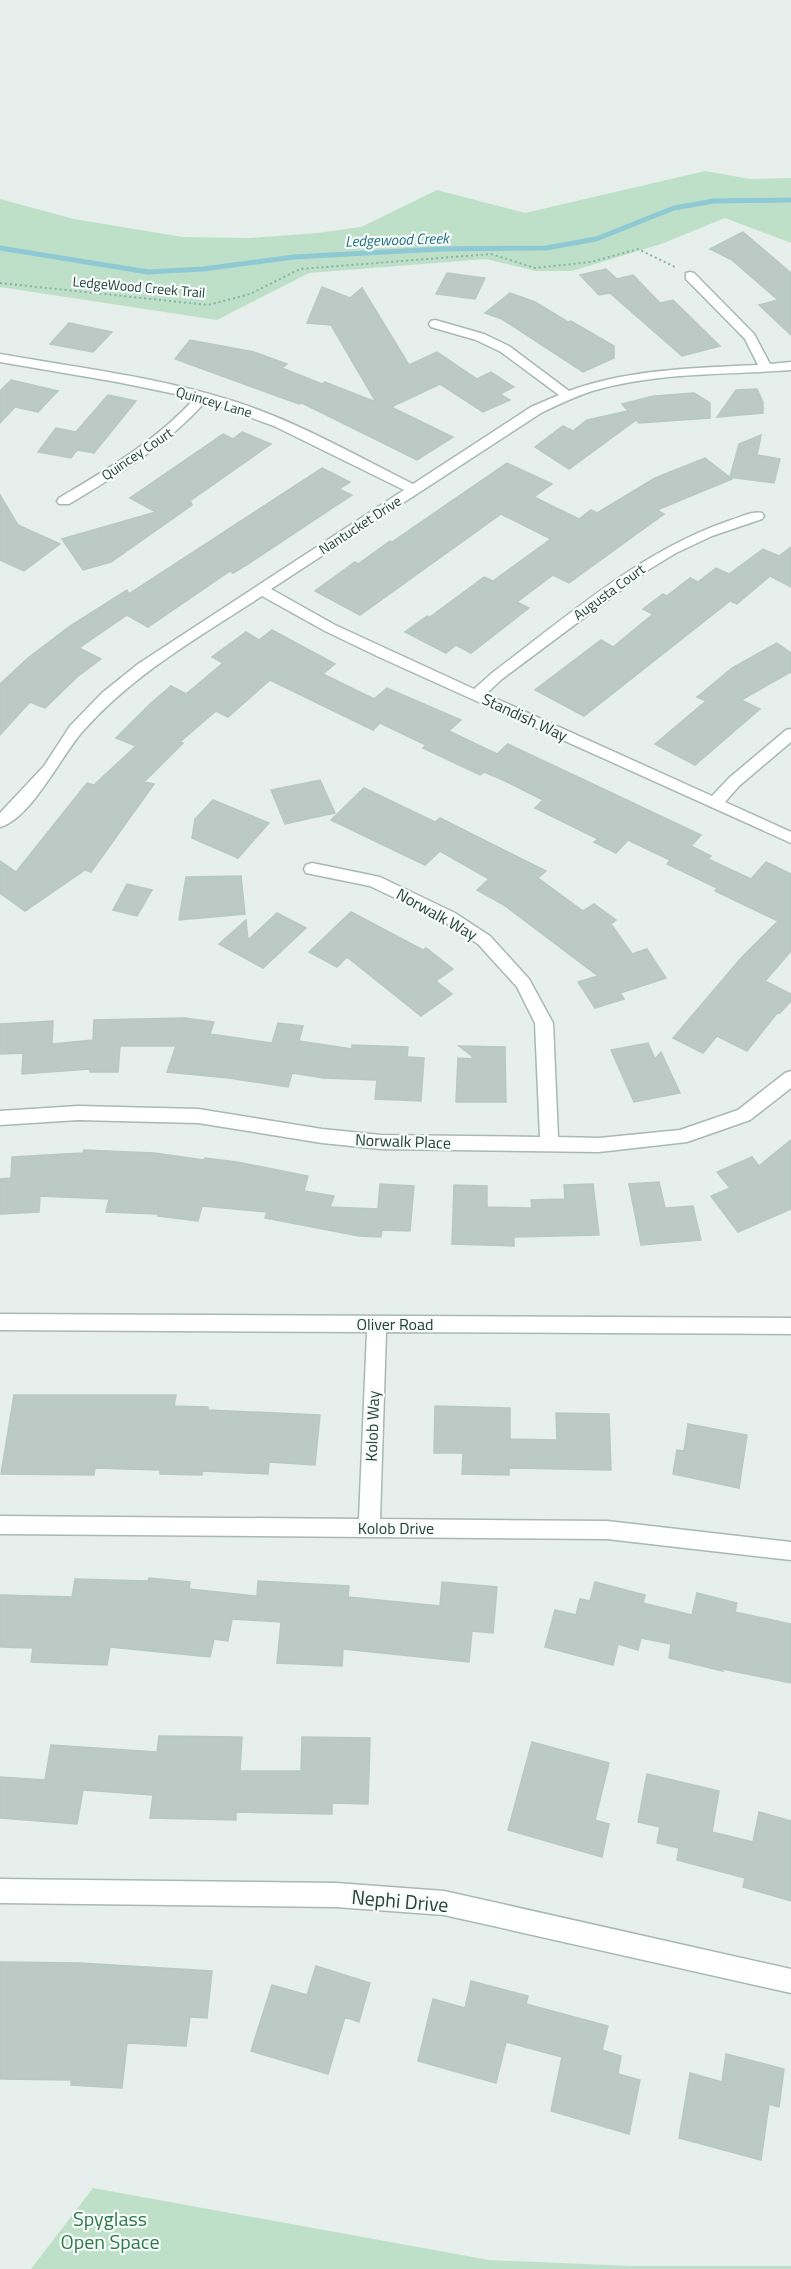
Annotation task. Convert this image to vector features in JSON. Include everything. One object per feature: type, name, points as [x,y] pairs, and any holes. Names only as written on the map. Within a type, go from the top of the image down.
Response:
[{"type":"street","points":[[690,276],[750,337],[766,368]]},
{"type":"street","points":[[435,324],[480,337],[505,350],[567,395]]},
{"type":"street","name":"Quincey Lane","points":[[0,358],[203,397],[268,418],[298,431],[414,490]]},
{"type":"street","name":"Nantucket Drive","points":[[0,822],[20,804],[49,770],[75,730],[107,696],[143,667],[536,410],[567,395],[596,386],[643,377],[791,366]]},
{"type":"street","name":"Quincey Court","points":[[64,501],[162,440],[180,424],[203,397]]},
{"type":"street","name":"Augusta Court","points":[[477,695],[497,676],[644,567],[671,550],[707,533],[758,516]]},
{"type":"street","name":"Standish Way","points":[[262,590],[330,628],[791,838]]},
{"type":"street","points":[[714,804],[734,782],[791,734]]},
{"type":"street","name":"Norwalk Way","points":[[312,869],[374,881],[449,917],[484,940],[524,983],[544,1023],[549,1144]]},
{"type":"street","name":"Norwalk Place","points":[[0,1118],[78,1113],[198,1116],[322,1136],[381,1142],[599,1145],[681,1137],[744,1115],[791,1078]]},
{"type":"street","name":"Oliver Road","points":[[0,1322],[791,1326]]},
{"type":"street","name":"Kolob Way","points":[[369,1528],[377,1324]]},
{"type":"street","name":"Kolob Drive","points":[[0,1525],[607,1530],[791,1551]]},
{"type":"street","name":"Nephi Drive","points":[[0,1891],[336,1895],[444,1904],[532,1921],[791,1981]]},
{"type":"path","name":"LedgeWood Creek Trail","points":[[0,283],[208,305],[250,294],[300,269],[490,254],[535,268],[591,262],[638,249],[690,276]]},
{"type":"green space","points":[[705,171],[750,179],[791,178],[791,243],[725,218],[661,244],[572,271],[536,271],[486,259],[309,273],[217,320],[0,287],[0,199],[74,219],[183,237],[250,238],[361,227],[437,190],[525,213]]},
{"type":"green space","name":"Spyglass Open Space","points":[[93,2188],[489,2260],[630,2266],[791,2266],[791,2269],[31,2269]]},
{"type":"building","points":[[743,232],[791,273],[791,335],[759,305],[778,300],[732,260],[710,249]]},
{"type":"building","points":[[606,269],[617,279],[633,275],[660,303],[673,300],[720,346],[682,356],[610,293],[599,295],[580,275]]},
{"type":"building","points":[[447,273],[485,278],[475,299],[436,294]]},
{"type":"building","points":[[322,287],[350,298],[362,288],[409,365],[437,352],[477,379],[491,372],[514,387],[500,394],[510,400],[483,412],[440,384],[391,407],[453,437],[417,460],[302,403],[299,404],[175,359],[190,340],[254,352],[287,364],[282,368],[376,402],[331,325],[307,323]]},
{"type":"building","points":[[510,293],[535,302],[614,346],[614,358],[583,372],[502,319],[485,313]]},
{"type":"building","points":[[69,323],[112,332],[93,352],[50,344]]},
{"type":"building","points":[[11,380],[58,391],[38,412],[15,407],[0,423],[0,391]]},
{"type":"building","points":[[757,389],[763,402],[763,413],[717,417],[736,390]]},
{"type":"building","points":[[694,393],[710,403],[710,418],[639,423],[636,420],[569,469],[535,447],[563,426],[573,431],[587,420],[628,411],[622,404],[654,396]]},
{"type":"building","points":[[108,395],[136,401],[94,453],[77,450],[71,458],[38,452],[56,428],[76,432]]},
{"type":"building","points":[[242,432],[271,444],[187,503],[191,502],[192,505],[111,562],[83,570],[62,539],[156,512],[130,498],[223,434],[233,439]]},
{"type":"building","points":[[761,435],[757,455],[780,459],[774,483],[730,477],[739,444]]},
{"type":"building","points":[[705,458],[732,479],[657,510],[664,514],[569,583],[553,575],[517,602],[529,608],[471,653],[456,645],[446,653],[405,632],[427,616],[430,617],[484,577],[493,581],[551,539],[501,514],[360,615],[315,591],[355,562],[358,564],[390,541],[392,542],[507,463],[552,484],[534,497],[579,519],[591,510],[597,513],[655,478]]},
{"type":"building","points":[[322,468],[350,482],[339,489],[352,495],[248,564],[233,573],[230,571],[148,627],[127,615],[79,648],[101,659],[77,677],[45,708],[30,702],[0,735],[0,684],[28,658],[70,626],[127,590],[129,594]]},
{"type":"building","points":[[0,495],[18,525],[60,544],[24,571],[0,560]]},
{"type":"building","points":[[791,547],[791,587],[770,576],[737,604],[730,601],[584,716],[535,690],[601,640],[613,647],[653,614],[643,609],[663,594],[667,596],[690,578],[698,582],[716,568],[729,574],[763,549],[779,556]]},
{"type":"building","points":[[272,630],[335,664],[323,674],[374,699],[387,688],[461,720],[449,731],[497,754],[508,744],[701,835],[691,846],[711,856],[708,859],[751,879],[766,862],[791,874],[791,951],[765,981],[791,994],[791,1001],[780,1013],[778,1012],[747,1051],[717,1036],[703,1053],[673,1038],[742,957],[778,921],[715,891],[717,888],[667,864],[670,860],[628,840],[616,853],[594,842],[598,839],[535,808],[543,800],[503,780],[484,772],[480,775],[423,748],[426,745],[380,723],[373,730],[270,680],[228,717],[216,711],[180,742],[183,743],[144,782],[154,784],[91,872],[85,870],[25,911],[0,893],[0,861],[16,872],[87,783],[94,785],[136,746],[116,738],[151,703],[171,686],[186,694],[223,663],[212,657],[246,632],[259,640]]},
{"type":"building","points":[[777,643],[791,653],[791,672],[741,700],[760,709],[695,765],[655,744],[706,701],[697,697],[732,668]]},
{"type":"building","points":[[320,780],[335,813],[285,824],[271,790]]},
{"type":"building","points":[[364,788],[435,822],[440,818],[546,871],[538,878],[583,911],[594,904],[616,920],[611,924],[632,954],[647,949],[666,978],[620,993],[624,999],[595,1008],[578,982],[598,976],[504,905],[477,890],[489,879],[440,851],[425,865],[331,820]]},
{"type":"building","points":[[213,800],[269,823],[238,858],[192,838],[195,819]]},
{"type":"building","points":[[241,876],[245,914],[179,920],[186,877]]},
{"type":"building","points":[[127,884],[152,890],[137,916],[113,910]]},
{"type":"building","points":[[351,912],[423,950],[426,948],[453,969],[436,981],[452,994],[421,1016],[347,957],[337,967],[309,952]]},
{"type":"building","points":[[277,913],[306,928],[263,968],[219,944],[246,920],[248,940]]},
{"type":"building","points":[[185,1018],[214,1022],[210,1034],[272,1043],[278,1023],[303,1026],[299,1041],[352,1049],[352,1045],[408,1047],[407,1057],[424,1058],[421,1101],[375,1099],[377,1080],[324,1078],[292,1073],[288,1087],[167,1072],[176,1046],[120,1046],[118,1072],[90,1072],[90,1069],[22,1074],[23,1053],[0,1054],[0,1024],[53,1021],[52,1044],[93,1040],[94,1020]]},
{"type":"building","points":[[648,1043],[655,1059],[661,1052],[680,1093],[634,1102],[611,1050]]},
{"type":"building","points":[[459,1046],[505,1047],[506,1102],[456,1102],[458,1058],[472,1059],[472,1056]]},
{"type":"building","points":[[791,1140],[791,1209],[738,1232],[711,1196],[730,1188],[717,1172],[752,1157],[759,1166]]},
{"type":"building","points":[[84,1150],[154,1153],[204,1160],[205,1158],[308,1176],[304,1191],[334,1196],[330,1207],[378,1209],[380,1184],[414,1186],[410,1231],[382,1230],[381,1237],[359,1236],[265,1218],[267,1212],[202,1206],[198,1221],[158,1216],[158,1214],[106,1212],[109,1199],[40,1196],[39,1212],[0,1214],[0,1179],[11,1178],[12,1157],[83,1153]]},
{"type":"building","points":[[659,1182],[665,1208],[693,1206],[701,1240],[641,1245],[629,1184]]},
{"type":"building","points":[[593,1184],[599,1235],[514,1237],[514,1246],[452,1244],[454,1185],[487,1186],[487,1207],[532,1208],[531,1200],[565,1199],[564,1185]]},
{"type":"building","points":[[14,1395],[176,1395],[174,1406],[208,1407],[208,1410],[320,1415],[315,1465],[269,1462],[268,1474],[202,1471],[202,1475],[160,1474],[160,1470],[95,1468],[94,1475],[1,1474]]},
{"type":"building","points":[[435,1406],[510,1408],[510,1439],[557,1440],[556,1413],[609,1414],[611,1470],[509,1468],[509,1475],[462,1474],[463,1453],[434,1453]]},
{"type":"building","points":[[688,1424],[747,1435],[739,1488],[673,1474],[677,1450],[684,1451]]},
{"type":"building","points":[[149,1578],[190,1582],[189,1589],[257,1596],[258,1581],[349,1586],[348,1597],[440,1606],[442,1582],[497,1587],[493,1633],[472,1631],[469,1662],[343,1649],[342,1666],[277,1663],[281,1622],[232,1619],[228,1641],[214,1639],[210,1657],[110,1647],[107,1665],[31,1662],[33,1648],[0,1647],[0,1595],[72,1597],[75,1579],[148,1581]]},
{"type":"building","points":[[595,1582],[645,1595],[643,1603],[692,1615],[697,1593],[737,1603],[735,1612],[791,1624],[791,1683],[723,1669],[723,1671],[669,1658],[671,1644],[641,1638],[638,1650],[618,1644],[613,1665],[545,1647],[555,1610],[576,1615],[580,1599],[590,1601]]},
{"type":"building","points":[[159,1736],[242,1737],[240,1771],[301,1771],[302,1737],[370,1738],[368,1804],[332,1803],[332,1814],[236,1812],[236,1820],[150,1818],[153,1795],[83,1790],[77,1824],[0,1818],[0,1777],[45,1780],[51,1745],[157,1752]]},
{"type":"building","points":[[532,1742],[609,1763],[595,1820],[609,1824],[602,1857],[508,1830]]},
{"type":"building","points":[[647,1774],[719,1791],[712,1832],[753,1842],[759,1812],[791,1821],[791,1901],[743,1887],[745,1878],[677,1860],[679,1848],[657,1843],[660,1827],[638,1822]]},
{"type":"building","points":[[0,1962],[80,1963],[212,1971],[207,2018],[190,2017],[186,2046],[127,2043],[122,2088],[71,2085],[71,2080],[0,2079]]},
{"type":"building","points":[[316,1966],[370,1983],[359,2022],[345,2017],[328,2074],[251,2051],[272,1985],[307,1995]]},
{"type":"building","points":[[471,1981],[528,1996],[526,2004],[608,2026],[602,2050],[621,2056],[618,2074],[640,2080],[629,2134],[551,2111],[562,2057],[506,2042],[496,2083],[418,2061],[433,1999],[465,2008]]},
{"type":"building","points":[[726,2054],[784,2069],[779,2107],[769,2104],[761,2160],[679,2138],[690,2073],[722,2082]]},
{"type":"waterway","name":"Ledgewood Creek","points":[[0,248],[148,272],[203,269],[294,257],[441,249],[546,248],[596,239],[674,208],[714,201],[791,200]]}]
